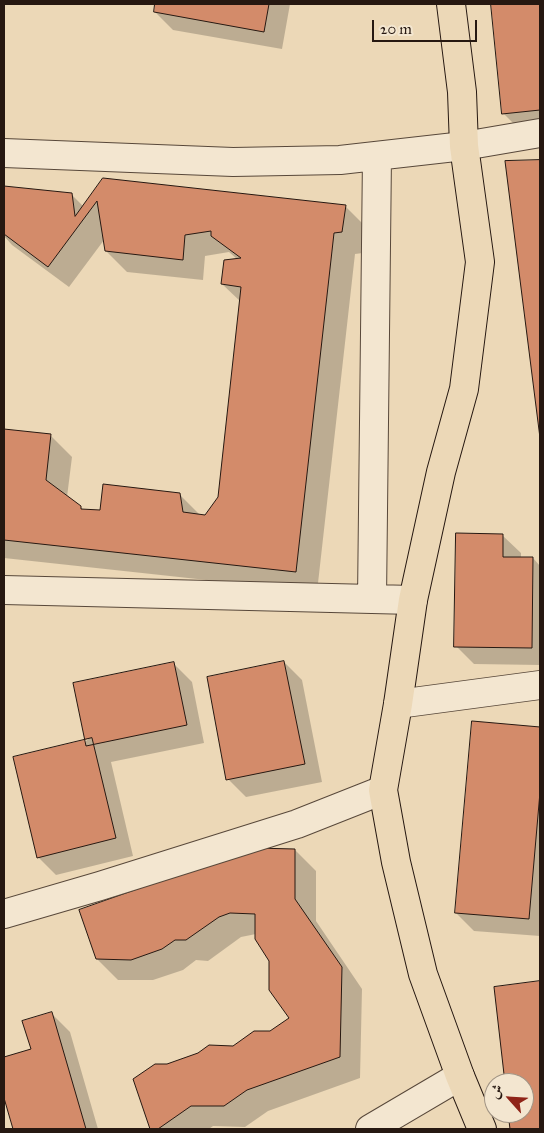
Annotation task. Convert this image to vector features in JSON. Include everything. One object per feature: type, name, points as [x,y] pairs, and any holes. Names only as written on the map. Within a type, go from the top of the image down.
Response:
[{"type":"main road","points":[[450,4],[462,92],[464,146],[480,262],[464,389],[441,472],[413,600],[383,790],[396,862],[423,974],[460,1076],[482,1129]]},
{"type":"street","points":[[4,153],[233,162],[340,160],[464,146],[540,133]]},
{"type":"street","points":[[372,599],[377,156]]},
{"type":"street","points":[[4,590],[413,600]]},
{"type":"street","points":[[398,704],[540,685]]},
{"type":"street","points":[[4,914],[297,824],[383,790]]},
{"type":"street","points":[[370,1129],[460,1076]]},
{"type":"building","points":[[155,4],[269,4],[264,32],[154,12]]},
{"type":"building","points":[[491,4],[540,4],[540,110],[502,114]]},
{"type":"building","points":[[540,160],[540,438],[505,161]]},
{"type":"building","points":[[103,178],[346,205],[342,232],[334,233],[296,572],[4,540],[4,429],[51,434],[46,480],[81,506],[81,509],[100,510],[103,484],[180,493],[183,512],[205,515],[218,497],[241,287],[221,284],[224,260],[241,258],[211,236],[211,231],[185,235],[183,260],[105,251],[97,201],[48,267],[4,234],[4,186],[72,193],[75,216]]},
{"type":"building","points":[[456,533],[503,534],[503,557],[533,557],[532,648],[454,647]]},
{"type":"building","points":[[284,661],[305,764],[226,780],[207,677]]},
{"type":"building","points":[[174,662],[187,725],[86,746],[73,683]]},
{"type":"building","points":[[472,721],[540,727],[540,792],[529,919],[455,913]]},
{"type":"building","points":[[92,738],[116,838],[37,858],[13,757]]},
{"type":"building","points":[[254,848],[295,849],[295,899],[342,967],[340,1057],[247,1090],[224,1106],[191,1106],[158,1129],[150,1129],[133,1079],[155,1064],[167,1064],[198,1053],[209,1045],[233,1046],[254,1031],[270,1031],[289,1018],[269,990],[269,961],[255,939],[255,914],[230,913],[219,917],[186,940],[175,940],[162,949],[131,960],[96,959],[79,910]]},
{"type":"building","points":[[540,981],[540,1129],[510,1129],[509,1123],[534,1123],[534,1073],[504,1073],[494,987]]},
{"type":"building","points":[[52,1012],[86,1129],[13,1129],[4,1098],[4,1057],[31,1049],[22,1021]]}]
